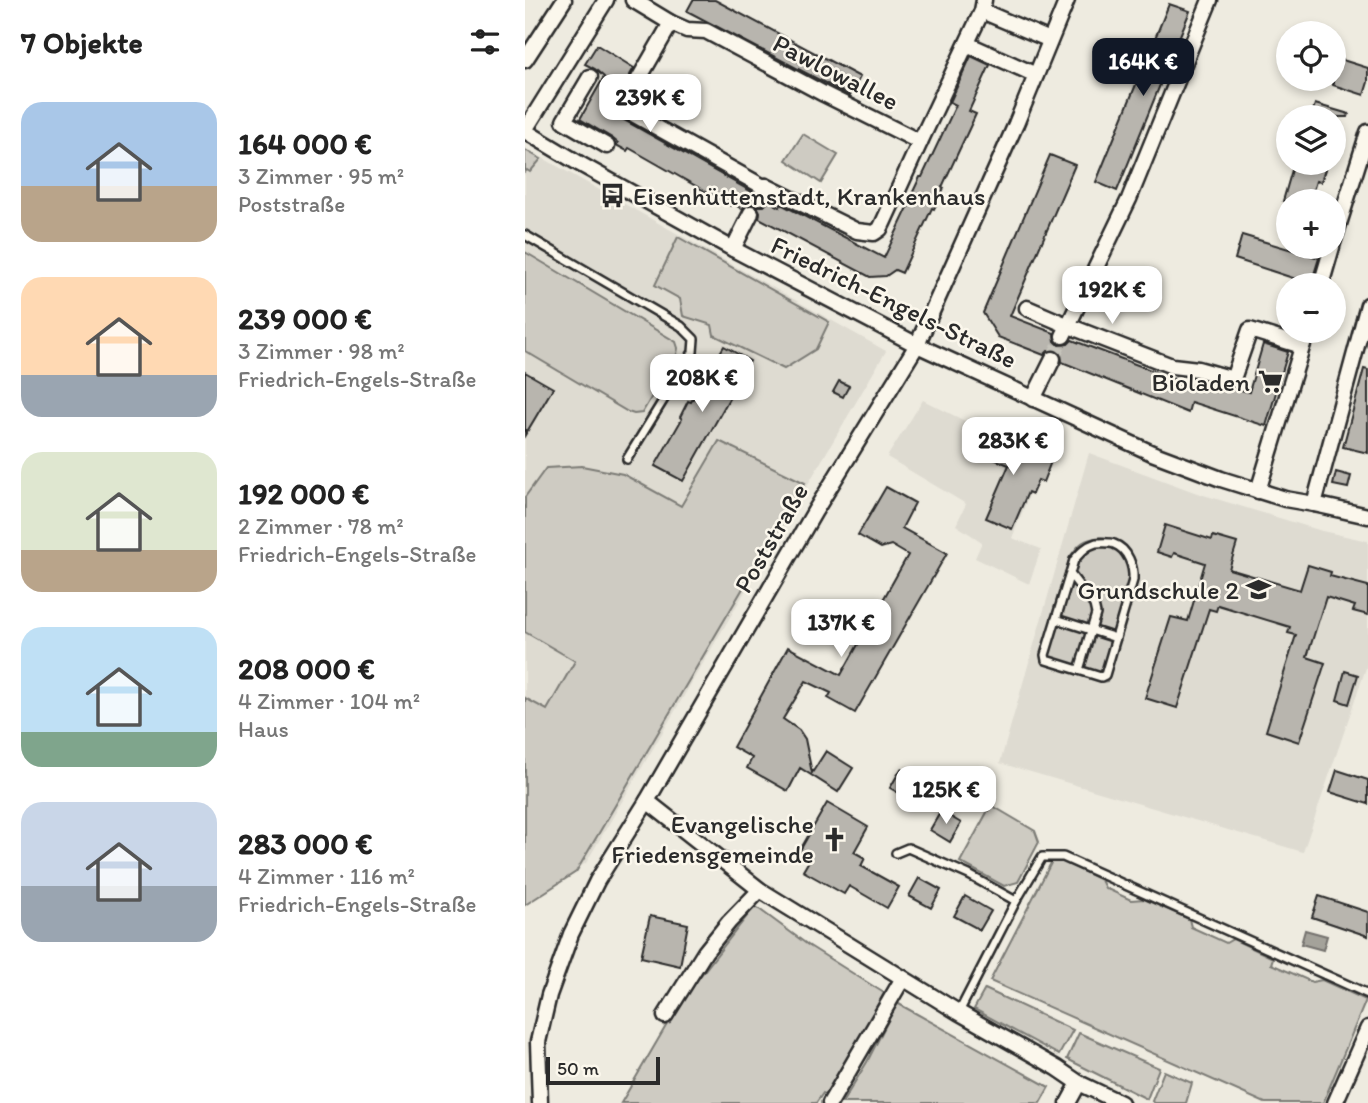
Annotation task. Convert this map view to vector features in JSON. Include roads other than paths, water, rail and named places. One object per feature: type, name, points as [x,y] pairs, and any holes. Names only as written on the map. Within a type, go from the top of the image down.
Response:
[{"type":"street","points":[[525,60],[563,0]]},
{"type":"street","points":[[525,130],[606,0]]},
{"type":"street","name":"Pawlowallee","points":[[633,0],[687,30],[706,31],[920,142],[983,5],[1050,40]]},
{"type":"street","name":"Poststraße","points":[[540,1103],[538,1042],[549,995],[571,934],[597,881],[647,801],[815,511],[917,345],[980,206],[1067,0]]},
{"type":"street","points":[[1066,331],[1129,199],[1209,2]]},
{"type":"street","name":"Friedrich-Engels-Straße","points":[[671,23],[621,108],[762,186],[763,191],[857,231],[874,233],[880,229],[920,142]]},
{"type":"street","points":[[967,44],[1035,75]]},
{"type":"street","points":[[590,77],[564,121],[607,146]]},
{"type":"street","name":"Friedrich-Engels-Straße","points":[[525,130],[580,164],[733,249],[917,345],[1033,399],[1152,453],[1221,479],[1285,499],[1368,516]]},
{"type":"street","points":[[1346,203],[1368,132]]},
{"type":"street","name":"Friedrich-Engels-Straße","points":[[733,249],[751,213]]},
{"type":"street","points":[[1314,503],[1368,305]]},
{"type":"street","name":"Friedrich-Engels-Straße","points":[[1027,307],[1066,331],[1172,366],[1198,369],[1233,379],[1250,330],[1302,346]]},
{"type":"street","points":[[1258,491],[1303,343]]},
{"type":"street","name":"Friedrich-Engels-Straße","points":[[1033,399],[1053,359]]},
{"type":"street","points":[[647,801],[760,890],[958,1012],[1079,1083],[1121,1103]]},
{"type":"street","points":[[665,1016],[705,952],[760,890]]},
{"type":"street","points":[[829,1103],[902,978]]},
{"type":"street","points":[[1335,1103],[1368,1028]]},
{"type":"street","points":[[1068,1103],[1079,1083]]},
{"type":"lane","points":[[525,235],[681,326],[694,339],[692,352],[627,459]]},
{"type":"lane","points":[[1096,543],[1113,544],[1120,548],[1133,565],[1133,580],[1117,638],[1105,675],[1101,677],[1046,660],[1045,655],[1070,573],[1081,551],[1096,543]]},
{"type":"lane","points":[[1070,573],[1094,605],[1096,614],[1079,670]]},
{"type":"lane","points":[[1056,619],[1117,638]]},
{"type":"lane","points":[[896,853],[908,848],[969,875],[1016,901]]},
{"type":"lane","points":[[958,1012],[1042,857],[1063,857],[1368,994]]},
{"type":"tunnel","points":[[1053,359],[1063,336]]},
{"type":"place","name":"Eisenhüttenstadt, Krankenhaus","points":[[613,196]]},
{"type":"place","name":"Bioladen","points":[[1270,382]]},
{"type":"place","name":"Grundschule 2","points":[[1259,590]]},
{"type":"place","name":"Evangelische Friedensgemeinde","points":[[834,839]]}]
